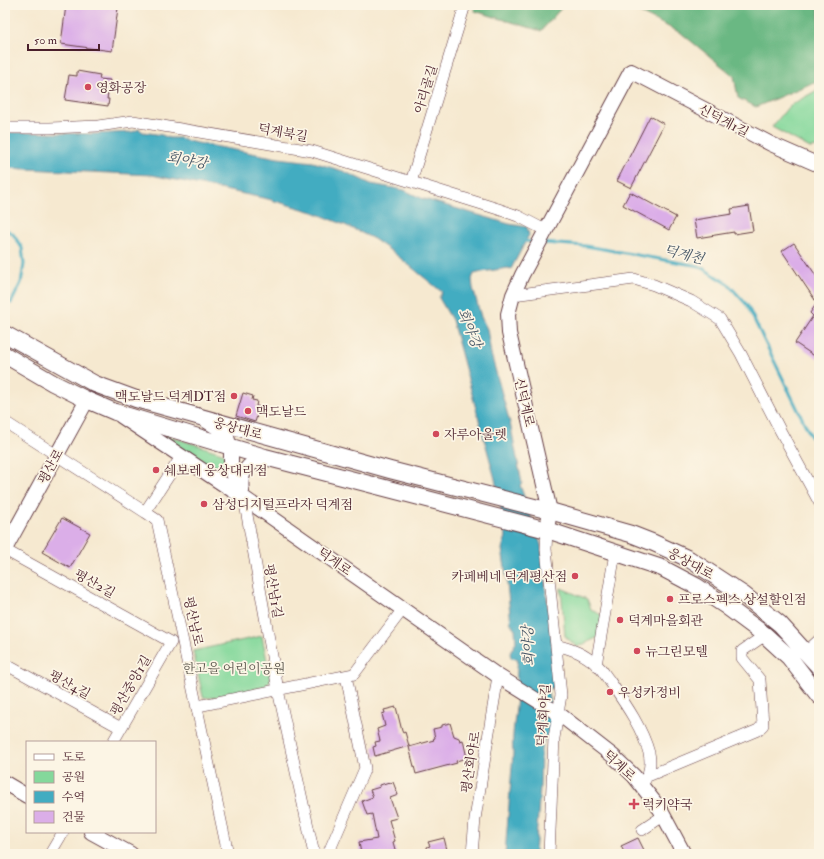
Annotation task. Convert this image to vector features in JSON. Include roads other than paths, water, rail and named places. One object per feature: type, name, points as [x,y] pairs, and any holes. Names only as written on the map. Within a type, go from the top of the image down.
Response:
[{"type":"main road","name":"웅상대로","points":[[5,334],[96,384],[136,399],[201,418],[631,534],[689,559],[744,595],[780,624],[819,667]]},
{"type":"main road","points":[[5,355],[53,383],[115,412],[265,457],[543,529],[662,568],[696,586],[765,635],[789,657],[819,696]]},
{"type":"main road","name":"평산로","points":[[87,400],[96,384]]},
{"type":"street","name":"아리골길","points":[[411,182],[465,5]]},
{"type":"street","name":"신덕계1길","points":[[546,230],[631,71],[757,137],[819,165]]},
{"type":"street","name":"덕계북길","points":[[5,128],[91,126],[133,121],[312,151],[498,209],[518,216],[546,230]]},
{"type":"street","name":"신덕계로","points":[[543,529],[550,512],[509,332],[508,314],[513,295],[522,275],[546,230]]},
{"type":"street","points":[[513,295],[634,280],[654,285],[692,301],[720,319],[741,354],[819,502]]},
{"type":"street","name":"평산로","points":[[5,549],[87,400]]},
{"type":"street","name":"덕계로","points":[[115,412],[244,498],[501,678],[556,712],[613,756],[634,776],[644,781],[684,854]]},
{"type":"street","points":[[201,418],[224,434],[231,447],[231,468],[244,498]]},
{"type":"street","name":"평산남로","points":[[5,422],[157,520],[198,706],[228,854]]},
{"type":"street","points":[[145,512],[181,457]]},
{"type":"street","points":[[244,498],[241,486],[242,476],[246,468],[250,463],[265,457]]},
{"type":"street","name":"평산남1길","points":[[244,498],[278,690],[314,854]]},
{"type":"street","name":"덕계회야길","points":[[543,529],[561,695],[556,712],[554,738],[549,854]]},
{"type":"street","name":"평산2길","points":[[5,549],[171,642]]},
{"type":"street","points":[[596,665],[615,553]]},
{"type":"street","points":[[198,706],[354,674],[403,609]]},
{"type":"street","points":[[644,781],[758,730],[763,725],[760,680],[742,658],[742,651],[765,635]]},
{"type":"street","points":[[171,642],[183,639]]},
{"type":"street","points":[[806,652],[819,640]]},
{"type":"street","name":"평산중앙1길","points":[[114,741],[171,642]]},
{"type":"street","points":[[556,645],[577,650],[596,665],[620,695],[639,729],[649,754],[650,765],[644,781]]},
{"type":"street","name":"평산4길","points":[[5,664],[121,728]]},
{"type":"street","points":[[328,854],[366,768],[346,676]]},
{"type":"street","name":"평산회야로","points":[[472,854],[475,819],[501,678]]},
{"type":"street","points":[[5,783],[26,795]]},
{"type":"street","points":[[642,830],[663,816]]},
{"type":"street","points":[[50,854],[62,833]]},
{"type":"street","points":[[93,833],[131,854]]},
{"type":"water","name":"회야강","points":[[139,129],[143,132],[162,135],[169,138],[180,138],[192,142],[278,158],[313,162],[343,171],[371,184],[404,190],[421,198],[509,224],[527,227],[529,235],[511,269],[508,268],[474,274],[472,279],[481,317],[487,329],[491,354],[510,423],[522,483],[520,485],[541,545],[557,685],[547,690],[555,725],[544,740],[541,750],[535,854],[505,854],[517,699],[518,659],[511,658],[510,653],[516,642],[515,629],[511,624],[502,549],[506,536],[495,479],[452,320],[439,298],[442,292],[394,253],[374,239],[313,212],[268,199],[152,175],[5,168],[5,132],[94,134],[132,132]]},
{"type":"waterway","points":[[5,229],[13,234],[22,248],[24,264],[21,283],[11,303]]},
{"type":"waterway","name":"덕계천","points":[[521,241],[536,242]]},
{"type":"waterway","name":"덕계천","points":[[543,243],[586,246],[699,266],[727,283],[747,305],[819,453]]},
{"type":"place","name":"영화공장","points":[[88,87]]},
{"type":"place","name":"맥도날드 덕계DT점","points":[[234,396]]},
{"type":"place","name":"맥도날드","points":[[248,411]]},
{"type":"place","name":"자루아울렛","points":[[436,434]]},
{"type":"place","name":"쉐보레 웅상대리점","points":[[156,470]]},
{"type":"place","name":"삼성디지털프라자 덕계점","points":[[204,504]]},
{"type":"place","name":"카페베네 덕계평산점","points":[[575,576]]},
{"type":"place","name":"프로스펙스 상설할인점","points":[[670,599]]},
{"type":"place","name":"덕계마을회관","points":[[620,620]]},
{"type":"place","name":"뉴그린모텔","points":[[637,651]]},
{"type":"place","name":"우성카정비","points":[[610,692]]},
{"type":"place","name":"럭키약국","points":[[634,804]]},
{"type":"park label","name":"한고을 어린이공원","points":[[234,668]]}]
